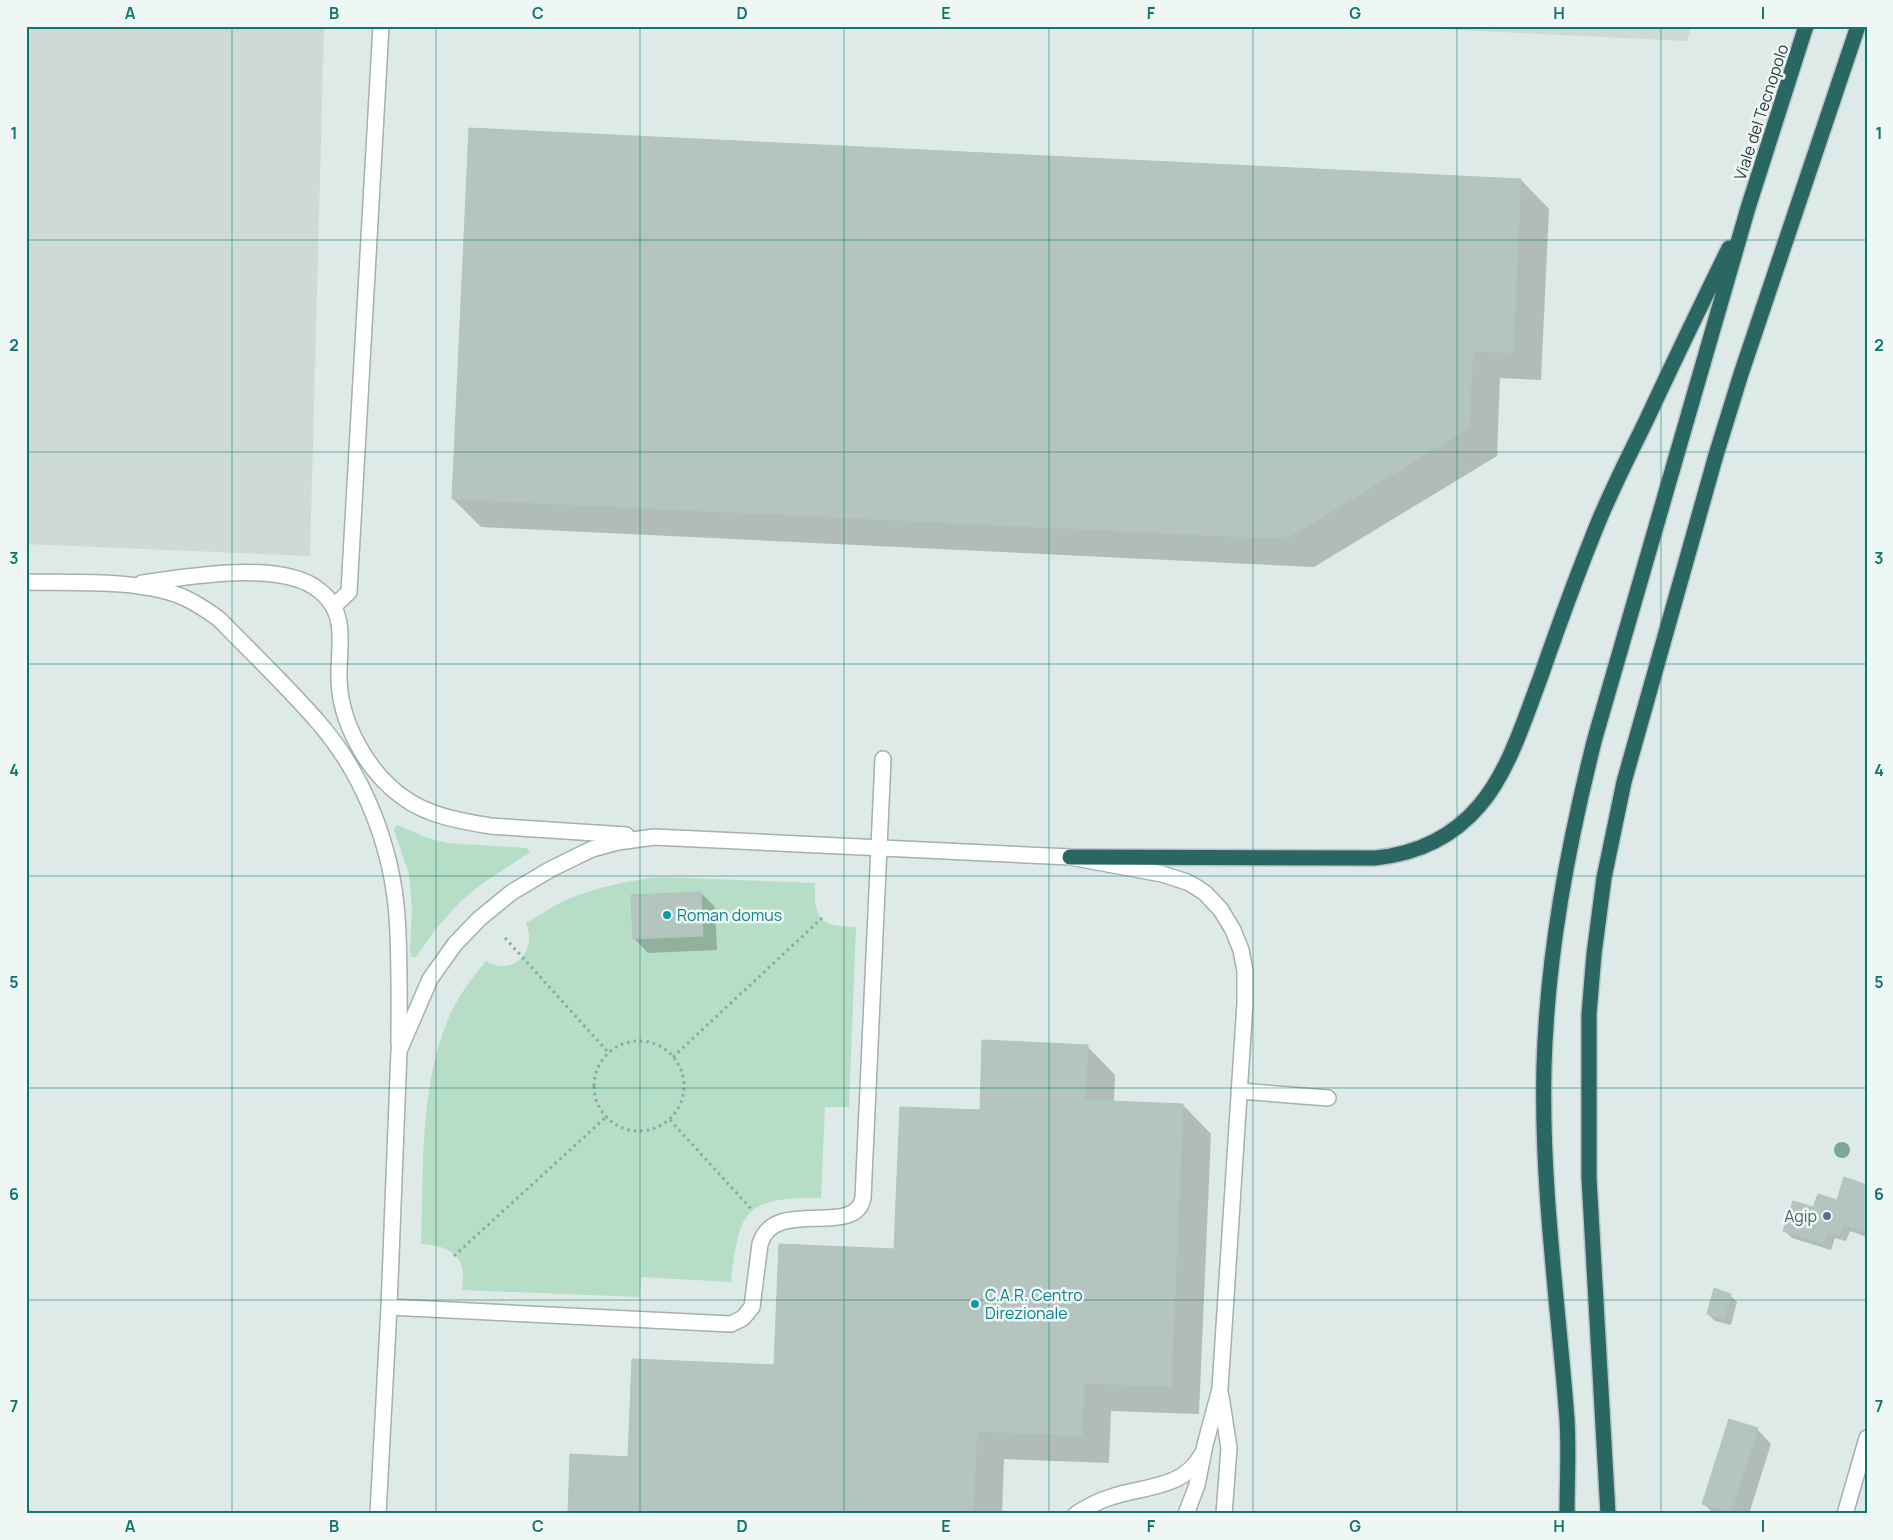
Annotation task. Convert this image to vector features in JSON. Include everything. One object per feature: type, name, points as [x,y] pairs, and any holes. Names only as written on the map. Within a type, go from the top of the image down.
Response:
[{"type":"highway","name":"Viale del Tecnopolo","points":[[1748,208],[1806,26]]},
{"type":"highway","points":[[1608,1514],[1589,1178],[1589,1014],[1594,954],[1606,868],[1624,782],[1674,597],[1718,446],[1858,26]]},
{"type":"highway","points":[[1070,857],[1375,858],[1398,855],[1422,848],[1449,833],[1470,815],[1495,784],[1507,761],[1529,709],[1599,520],[1748,208]]},
{"type":"highway","points":[[1567,1514],[1567,1422],[1548,1206],[1544,1133],[1545,1034],[1553,956],[1564,879],[1595,738],[1748,208]]},
{"type":"street","points":[[334,606],[349,592],[382,26]]},
{"type":"street","points":[[128,585],[219,573],[262,574],[303,581],[319,590],[334,606],[338,615],[342,638],[339,679],[345,714],[358,743],[372,766],[405,799],[446,818],[490,826],[654,837],[1070,857],[1176,878],[1187,882],[1205,893],[1221,910],[1233,930],[1241,950],[1245,971],[1220,1390],[1205,1445],[1197,1485],[1186,1514]]},
{"type":"street","points":[[26,582],[128,585],[181,597],[202,607],[219,619],[319,723],[342,754],[377,823],[389,864],[397,915],[399,1051],[390,1307],[378,1514]]},
{"type":"street","points":[[390,1307],[731,1324],[744,1318],[752,1308],[760,1244],[762,1235],[769,1228],[794,1219],[841,1217],[855,1212],[862,1203],[883,759]]},
{"type":"street","points":[[399,1051],[430,979],[455,944],[479,919],[512,892],[551,869],[592,849],[618,842],[654,837]]},
{"type":"street","points":[[1239,1091],[1328,1098]]},
{"type":"street","points":[[1220,1390],[1229,1448],[1224,1514]]},
{"type":"street","points":[[1845,1514],[1867,1438]]},
{"type":"street","points":[[1076,1514],[1111,1496],[1166,1484],[1181,1477],[1201,1456],[1205,1445]]},
{"type":"path","points":[[673,1057],[822,918]]},
{"type":"path","points":[[505,938],[608,1053]]},
{"type":"path","points":[[648,1042],[661,1046],[673,1057],[680,1066],[684,1080],[684,1095],[679,1108],[670,1120],[658,1128],[644,1132],[617,1126],[606,1117],[598,1105],[594,1084],[600,1064],[608,1053],[627,1043],[648,1042]]},
{"type":"path","points":[[454,1256],[606,1117]]},
{"type":"path","points":[[670,1120],[769,1228]]},
{"type":"shaded area","points":[[26,26],[324,26],[310,556],[26,544]]},
{"type":"shaded area","points":[[1375,26],[1692,26],[1687,41]]},
{"type":"green space","points":[[397,825],[428,838],[447,843],[527,848],[530,852],[476,888],[460,902],[439,925],[416,957],[412,957],[410,951],[412,908],[409,874],[394,830]]},
{"type":"green space","points":[[659,877],[815,883],[816,905],[821,918],[834,925],[856,927],[849,1107],[825,1107],[821,1198],[795,1198],[776,1201],[761,1205],[750,1213],[743,1224],[738,1238],[731,1282],[641,1277],[640,1297],[462,1290],[462,1269],[460,1261],[455,1255],[442,1247],[421,1244],[423,1160],[427,1103],[438,1048],[455,1005],[486,961],[505,966],[514,964],[521,959],[529,943],[526,923],[561,902],[577,895],[600,888]]},
{"type":"building","points":[[469,128],[1521,179],[1513,353],[1473,351],[1469,428],[1286,539],[452,499]]},
{"type":"building","name":"Roman domus","points":[[701,892],[703,936],[633,939],[631,895]]},
{"type":"building","name":"C.A.R. Centro Direzionale","points":[[982,1040],[1088,1045],[1085,1100],[1183,1104],[1171,1387],[1084,1383],[1082,1436],[977,1431],[973,1514],[568,1514],[570,1454],[628,1457],[632,1359],[774,1365],[779,1244],[894,1249],[900,1107],[980,1110]]},
{"type":"building","name":"Agip","points":[[1844,1177],[1867,1185],[1867,1233],[1843,1225],[1839,1235],[1828,1232],[1824,1244],[1783,1231],[1793,1201],[1813,1207],[1818,1194],[1837,1200]]},
{"type":"building","points":[[1714,1288],[1731,1294],[1724,1319],[1707,1314]]},
{"type":"building","points":[[1729,1419],[1758,1428],[1731,1513],[1702,1504]]},
{"type":"place","name":"Roman domus","points":[[667,915]]},
{"type":"place","name":"Agip","points":[[1827,1216]]},
{"type":"place","name":"C.A.R. Centro Direzionale","points":[[975,1304]]}]
